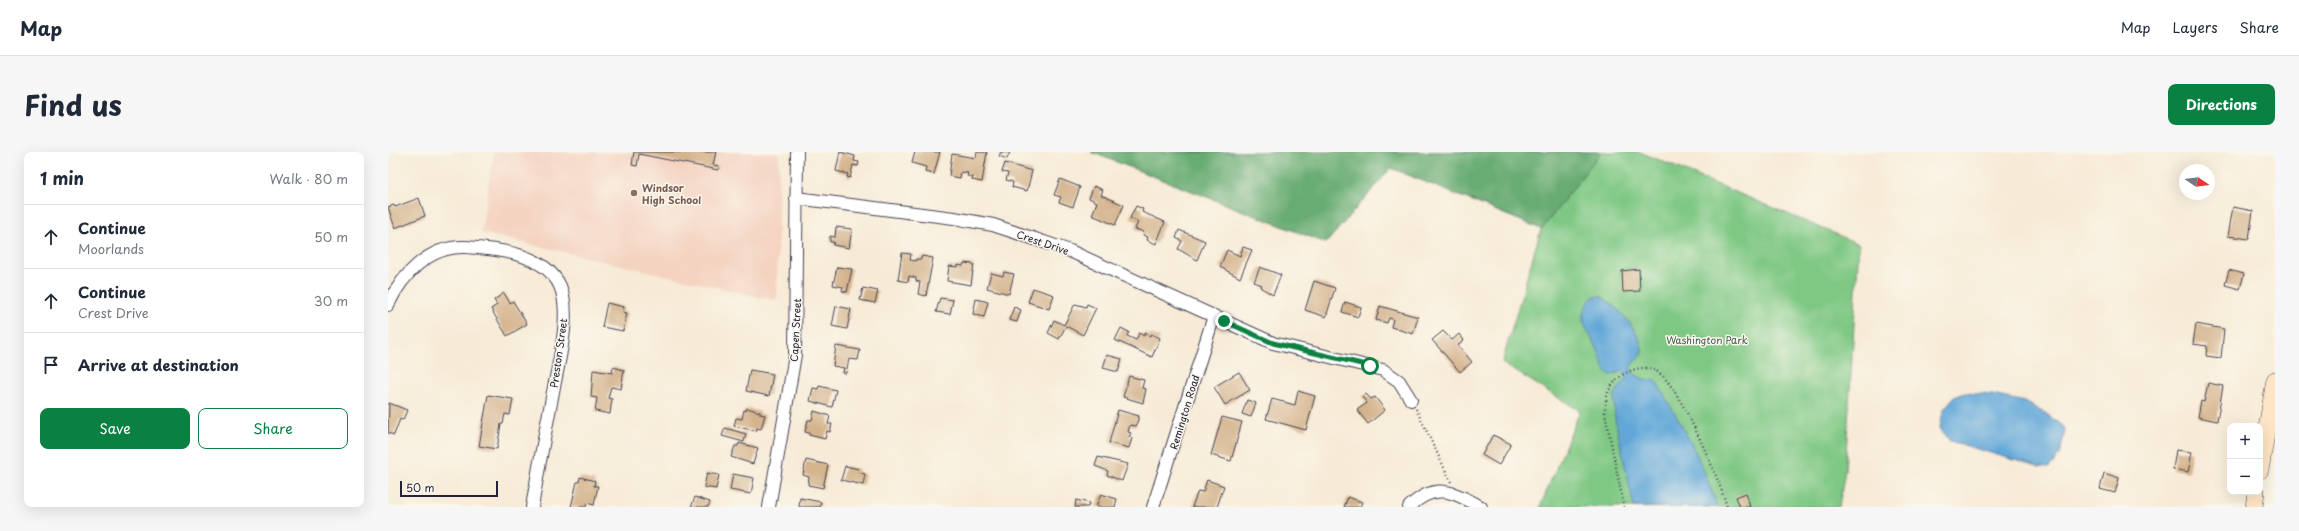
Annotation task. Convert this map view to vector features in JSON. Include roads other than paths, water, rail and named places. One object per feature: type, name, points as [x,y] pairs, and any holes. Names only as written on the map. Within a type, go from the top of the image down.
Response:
[{"type":"main road","points":[[2262,459],[2275,380]]},
{"type":"main road","points":[[2254,507],[2256,495]]},
{"type":"street","name":"Capen Street","points":[[770,507],[795,355],[797,270],[796,198],[798,152]]},
{"type":"street","name":"Crest Drive","points":[[796,198],[954,218],[993,225],[1070,251],[1273,343],[1383,370],[1399,381],[1411,400]]},
{"type":"street","name":"Preston Street","points":[[388,305],[402,279],[422,260],[441,251],[464,247],[506,251],[531,260],[547,270],[560,286],[564,306],[562,337],[532,507]]},
{"type":"street","name":"Remington Road","points":[[1152,507],[1214,316]]},
{"type":"street","points":[[1409,507],[1421,495],[1438,491],[1453,494],[1480,507]]},
{"type":"water","points":[[1601,296],[1622,314],[1639,338],[1642,347],[1642,355],[1630,368],[1635,374],[1644,379],[1656,381],[1698,458],[1712,490],[1717,507],[1634,507],[1615,419],[1614,395],[1627,378],[1624,371],[1610,375],[1605,370],[1596,345],[1583,319],[1587,305],[1593,297]]},
{"type":"water","points":[[1965,393],[1993,395],[2025,402],[2048,415],[2062,426],[2065,431],[2060,454],[2049,468],[2038,467],[1950,441],[1940,428],[1943,410],[1954,397]]},
{"type":"place","name":"Windsor High School","points":[[634,193]]},
{"type":"park label","name":"Washington Park","points":[[1707,339]]}]
